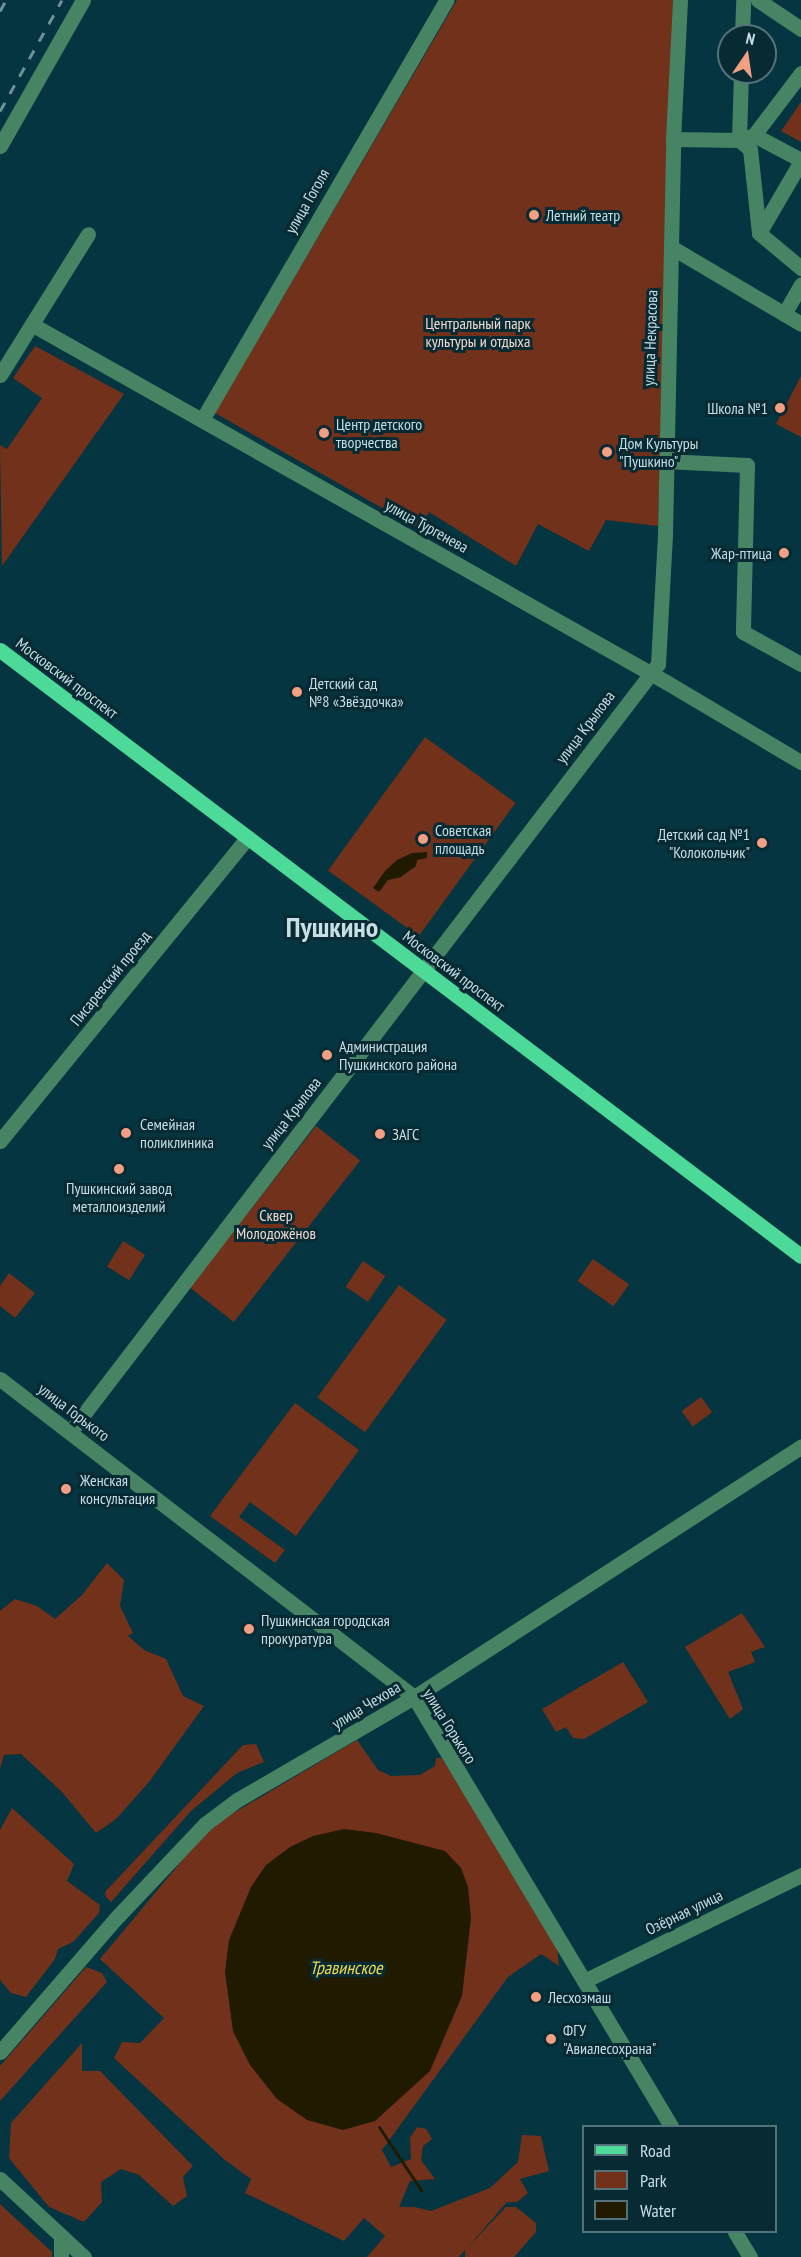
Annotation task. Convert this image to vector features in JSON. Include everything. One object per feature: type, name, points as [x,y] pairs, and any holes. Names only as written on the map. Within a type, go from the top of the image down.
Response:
[{"type":"main road","name":"Московский проспект","points":[[0,650],[801,1256]]},
{"type":"street","points":[[0,146],[83,0]]},
{"type":"street","name":"улица Гоголя","points":[[202,420],[446,0]]},
{"type":"street","name":"улица Некрасова","points":[[649,674],[658,664],[665,534],[673,139],[680,0]]},
{"type":"street","points":[[742,24],[743,0]]},
{"type":"street","points":[[758,0],[801,28]]},
{"type":"street","points":[[673,139],[739,140],[754,135],[801,74]]},
{"type":"street","points":[[739,140],[741,84]]},
{"type":"street","points":[[754,135],[801,160],[759,233]]},
{"type":"street","points":[[739,140],[750,149],[759,233],[801,268]]},
{"type":"street","points":[[0,375],[88,234]]},
{"type":"street","points":[[671,248],[801,324]]},
{"type":"street","points":[[784,314],[801,285]]},
{"type":"street","name":"улица Тургенева","points":[[33,325],[801,762]]},
{"type":"street","points":[[665,461],[747,465],[743,632],[801,664]]},
{"type":"street","name":"улица Крылова","points":[[70,1432],[649,674]]},
{"type":"street","name":"Писаревский проезд","points":[[0,1141],[248,837]]},
{"type":"street","name":"улица Горького","points":[[0,1379],[414,1697],[670,2125]]},
{"type":"street","name":"улица Чехова","points":[[0,2052],[118,1916],[205,1824],[237,1800],[414,1697],[801,1447]]},
{"type":"street","name":"Озёрная улица","points":[[584,1981],[801,1875]]},
{"type":"street","points":[[0,2180],[84,2257]]},
{"type":"street","points":[[736,2233],[750,2257]]},
{"type":"street","points":[[61,2237],[61,2257]]},
{"type":"green space","name":"Центральный парк культуры и отдыха","points":[[457,0],[675,0],[658,526],[606,520],[589,551],[538,524],[516,566],[429,512],[419,529],[215,413]]},
{"type":"green space","points":[[801,102],[801,142],[781,131]]},
{"type":"green space","points":[[35,346],[124,394],[2,566],[0,445],[7,449],[42,398],[13,378]]},
{"type":"green space","points":[[801,376],[801,437],[776,424]]},
{"type":"green space","name":"Советская площадь","points":[[425,737],[516,803],[419,936],[328,870]]},
{"type":"green space","name":"Сквер Молодожёнов","points":[[316,1126],[360,1160],[234,1322],[190,1288]]},
{"type":"green space","points":[[123,1241],[145,1255],[129,1280],[107,1266]]},
{"type":"green space","points":[[593,1259],[629,1284],[614,1306],[578,1281]]},
{"type":"green space","points":[[363,1261],[385,1276],[368,1302],[346,1287]]},
{"type":"green space","points":[[9,1273],[35,1293],[15,1318],[0,1306],[0,1286]]},
{"type":"green space","points":[[399,1285],[447,1320],[365,1432],[317,1397]]},
{"type":"green space","points":[[701,1397],[712,1412],[693,1426],[682,1411]]},
{"type":"green space","points":[[295,1403],[359,1450],[296,1536],[250,1502],[239,1517],[285,1550],[275,1563],[210,1516]]},
{"type":"green space","points":[[107,1563],[124,1580],[120,1606],[133,1633],[128,1636],[144,1650],[166,1659],[183,1696],[204,1706],[149,1782],[116,1819],[96,1833],[62,1792],[21,1754],[4,1755],[0,1769],[0,1611],[15,1599],[37,1606],[55,1619],[82,1595]]},
{"type":"green space","points":[[742,1613],[765,1647],[751,1652],[755,1662],[728,1672],[743,1709],[730,1719],[685,1647]]},
{"type":"green space","points":[[623,1662],[648,1702],[584,1739],[573,1738],[566,1727],[556,1732],[542,1709]]},
{"type":"green space","points":[[357,1740],[378,1770],[391,1776],[420,1775],[435,1766],[436,1758],[442,1758],[557,1945],[559,1966],[541,1954],[508,1977],[382,2150],[391,2167],[411,2159],[410,2138],[417,2127],[426,2129],[432,2139],[423,2146],[421,2160],[435,2179],[410,2181],[399,2207],[415,2207],[431,2211],[490,2188],[518,2162],[522,2135],[541,2136],[549,2171],[520,2179],[528,2193],[517,2202],[507,2202],[467,2248],[506,2207],[516,2207],[536,2223],[536,2232],[514,2257],[465,2257],[465,2250],[459,2257],[367,2257],[385,2236],[364,2218],[344,2241],[245,2193],[251,2179],[225,2160],[114,2058],[122,2042],[140,2043],[164,2018],[100,1959],[210,1827]]},
{"type":"green space","points":[[256,1744],[264,1762],[237,1773],[191,1811],[111,1902],[105,1892],[243,1745]]},
{"type":"green space","points":[[12,1808],[74,1864],[67,1881],[100,1905],[99,1913],[73,1942],[58,1949],[55,1959],[26,1997],[11,1993],[0,1980],[0,1830]]},
{"type":"green space","points":[[86,1967],[102,1973],[107,1982],[0,2101],[0,2066]]},
{"type":"green space","points":[[82,2043],[82,2071],[100,2071],[193,2166],[183,2177],[187,2196],[173,2206],[139,2175],[121,2169],[101,2182],[102,2202],[84,2222],[49,2207],[9,2158],[11,2123]]},
{"type":"green space","points":[[0,2204],[52,2252],[52,2257],[0,2257]]},
{"type":"water","points":[[427,852],[427,858],[417,860],[416,866],[401,877],[388,880],[379,892],[373,888],[385,871],[397,860],[412,853]]},
{"type":"water","name":"Травинское","points":[[344,1829],[376,1833],[445,1851],[461,1868],[468,1887],[471,1918],[462,1996],[430,2071],[375,2121],[343,2130],[307,2120],[277,2099],[250,2065],[233,2031],[225,1972],[229,1940],[251,1887],[266,1865],[290,1847],[313,1836]]},
{"type":"waterway","points":[[379,2127],[421,2190]]},
{"type":"railway","points":[[0,11],[6,0]]},
{"type":"railway","points":[[0,111],[62,0]]},
{"type":"place","name":"Летний театр","points":[[534,215]]},
{"type":"place","name":"Школа №1","points":[[780,408]]},
{"type":"place","name":"Центр детского творчества","points":[[324,433]]},
{"type":"place","name":"Дом Культуры \"Пушкино\"","points":[[607,452]]},
{"type":"place","name":"Жар-птица","points":[[784,553]]},
{"type":"place","name":"Детский сад №8 «Звёздочка»","points":[[297,692]]},
{"type":"place","name":"Советская площадь","points":[[423,839]]},
{"type":"place","name":"Детский сад №1 \"Колокольчик\"","points":[[762,843]]},
{"type":"place","name":"Администрация Пушкинского района","points":[[327,1055]]},
{"type":"place","name":"Семейная поликлиника","points":[[126,1133]]},
{"type":"place","name":"ЗАГС","points":[[380,1134]]},
{"type":"place","name":"Пушкинский завод металлоизделий","points":[[119,1169]]},
{"type":"place","name":"Женская консультация","points":[[66,1489]]},
{"type":"place","name":"Пушкинская городская прокуратура","points":[[249,1629]]},
{"type":"place","name":"Лесхозмаш","points":[[536,1997]]},
{"type":"place","name":"ФГУ \"Авиалесохрана\"","points":[[551,2039]]},
{"type":"district","name":"Пушкино","points":[[332,927]]}]
